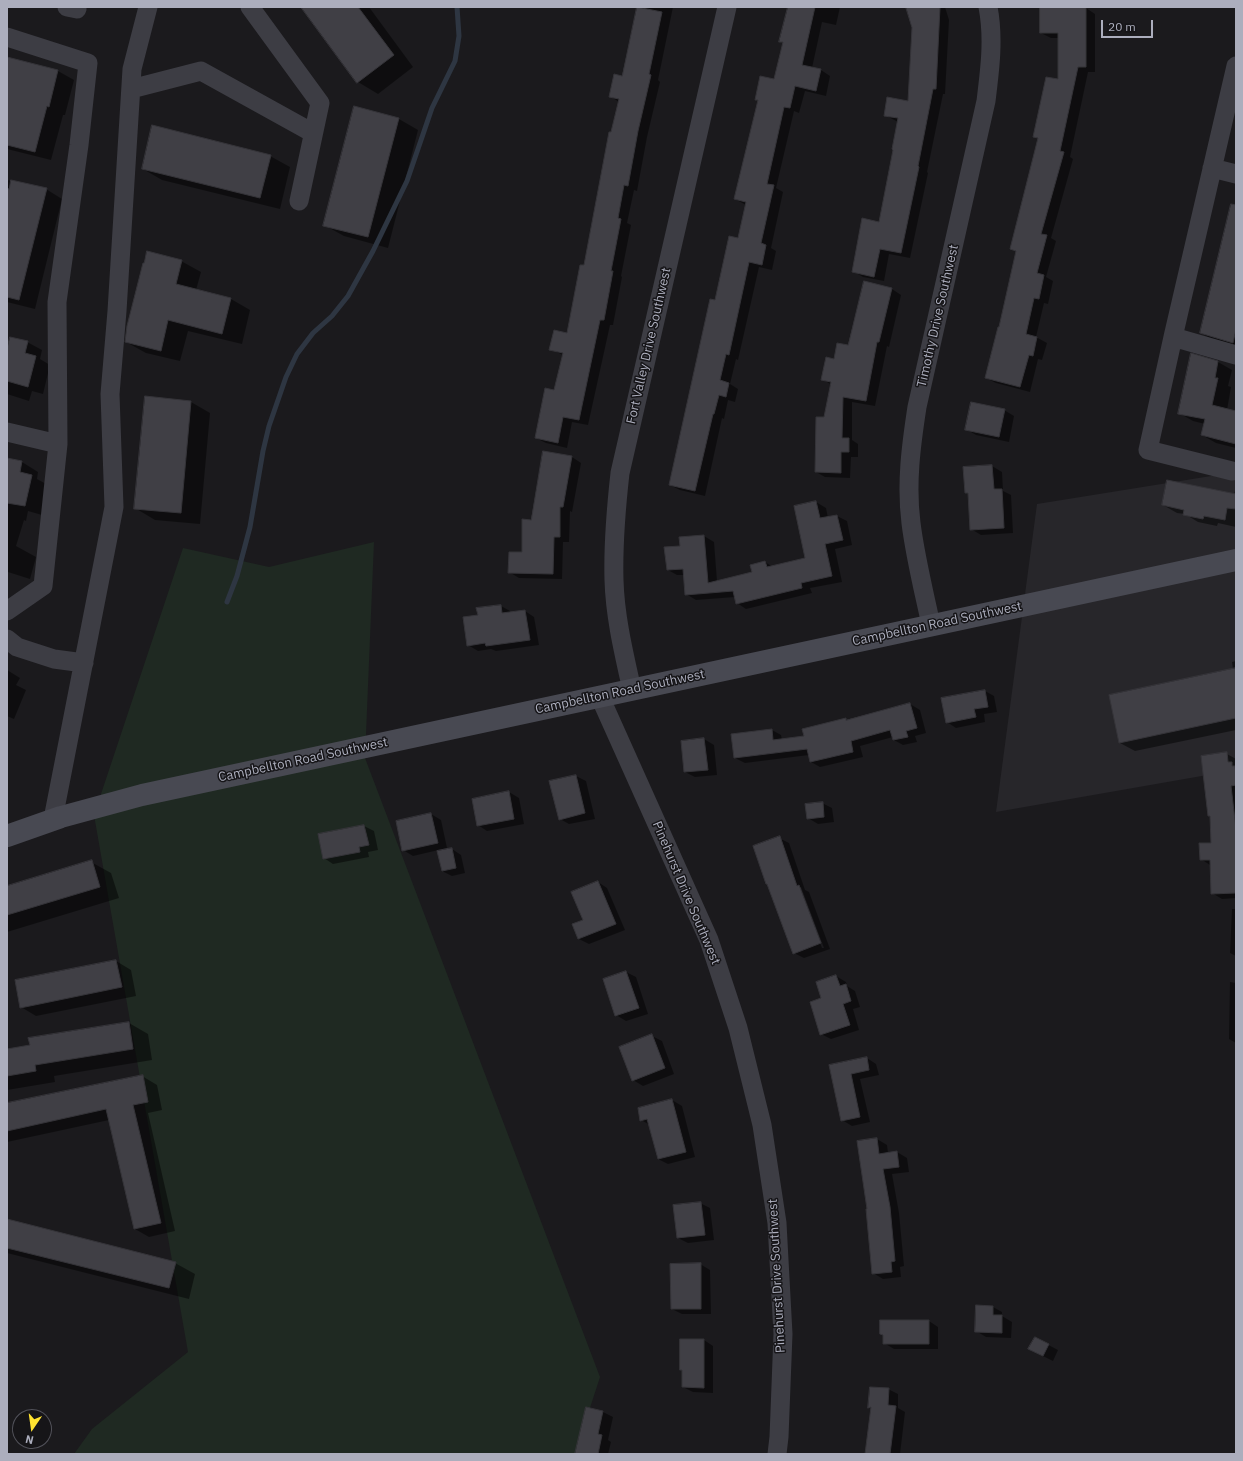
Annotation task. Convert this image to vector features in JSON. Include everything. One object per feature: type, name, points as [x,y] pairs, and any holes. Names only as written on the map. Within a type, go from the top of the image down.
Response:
[{"type":"main road","name":"Campbellton Road Southwest","points":[[7,836],[53,819],[142,795],[1236,560]]},
{"type":"street","points":[[67,7],[77,9],[77,7]]},
{"type":"street","points":[[53,819],[114,507],[110,394],[117,311],[132,69],[148,7]]},
{"type":"street","points":[[250,7],[320,103],[299,201]]},
{"type":"street","name":"Fort Valley Drive Southwest","points":[[632,690],[620,636],[614,582],[614,526],[620,473],[727,7]]},
{"type":"street","name":"Timothy Drive Southwest","points":[[931,625],[911,523],[909,484],[911,446],[917,407],[986,100],[992,56],[990,16],[988,7]]},
{"type":"street","points":[[7,37],[88,63],[79,146],[57,302],[58,444],[43,586],[7,611]]},
{"type":"street","points":[[1232,471],[1148,450],[1236,66]]},
{"type":"street","points":[[131,89],[201,71],[313,133]]},
{"type":"street","points":[[1212,168],[1236,174]]},
{"type":"street","points":[[1173,337],[1236,355]]},
{"type":"street","points":[[7,432],[58,444]]},
{"type":"street","points":[[7,639],[17,647],[54,659],[84,662]]},
{"type":"street","name":"Pinehurst Drive Southwest","points":[[600,697],[709,940],[738,1028],[762,1125],[776,1224],[783,1334],[777,1454]]},
{"type":"shaded area","points":[[1236,472],[1236,770],[996,812],[1037,504]]},
{"type":"shaded area","points":[[374,542],[365,758],[600,1377],[575,1454],[74,1454],[92,1429],[188,1352],[94,815],[183,548],[269,567]]},
{"type":"building","points":[[301,7],[358,7],[394,55],[357,83]]},
{"type":"building","points":[[637,7],[662,12],[649,74],[651,75],[638,131],[628,186],[624,185],[618,218],[621,219],[611,271],[613,271],[604,320],[600,320],[579,420],[563,417],[558,443],[535,438],[545,388],[554,390],[563,353],[549,350],[554,330],[567,333],[580,265],[584,265],[609,132],[611,132],[619,99],[609,97],[614,74],[622,76]]},
{"type":"building","points":[[788,7],[815,7],[802,65],[821,69],[816,91],[795,86],[790,108],[784,107],[767,184],[774,185],[761,243],[766,245],[762,265],[749,262],[729,355],[726,354],[720,380],[729,383],[726,397],[719,395],[713,414],[695,491],[669,485],[710,299],[715,300],[729,236],[738,238],[746,202],[734,199],[758,100],[755,100],[760,76],[774,79],[783,42],[779,42]]},
{"type":"building","points":[[906,7],[940,7],[936,89],[933,89],[901,253],[880,249],[874,277],[852,272],[862,218],[879,222],[898,118],[884,116],[887,97],[908,101],[912,28]]},
{"type":"building","points":[[1040,7],[1086,7],[1086,67],[1078,67],[1060,151],[1064,152],[1041,234],[1047,235],[1037,273],[1044,275],[1039,299],[1034,298],[1026,334],[1037,337],[1033,356],[1029,355],[1020,387],[985,378],[999,327],[1016,251],[1010,249],[1038,138],[1033,137],[1046,77],[1058,79],[1058,33],[1040,33]]},
{"type":"building","points":[[7,57],[58,70],[49,107],[47,106],[35,152],[7,145]]},
{"type":"building","points":[[354,106],[399,118],[368,237],[323,226]]},
{"type":"building","points":[[152,125],[271,155],[260,198],[142,169]]},
{"type":"building","points":[[11,180],[47,188],[19,300],[7,297],[7,188],[9,189]]},
{"type":"building","points":[[1231,204],[1236,205],[1236,329],[1233,343],[1200,333]]},
{"type":"building","points":[[147,251],[182,260],[176,284],[231,298],[222,334],[168,320],[161,351],[125,342],[127,326]]},
{"type":"building","points":[[864,281],[892,288],[879,342],[877,342],[866,401],[843,397],[842,438],[849,438],[849,452],[841,452],[841,473],[815,472],[816,417],[824,417],[831,382],[821,380],[826,357],[834,359],[837,343],[848,345]]},
{"type":"building","points":[[10,337],[28,341],[25,353],[36,356],[28,387],[7,381],[7,349]]},
{"type":"building","points":[[1191,353],[1218,361],[1215,378],[1218,378],[1212,405],[1236,411],[1236,444],[1201,435],[1205,419],[1178,414]]},
{"type":"building","points":[[145,396],[191,401],[181,513],[134,509]]},
{"type":"building","points":[[971,402],[1005,409],[999,437],[965,430]]},
{"type":"building","points":[[543,451],[572,456],[563,507],[560,507],[560,537],[554,537],[553,574],[508,573],[509,552],[522,552],[522,519],[531,520]]},
{"type":"building","points":[[7,458],[22,461],[20,472],[32,475],[25,506],[7,503]]},
{"type":"building","points":[[992,465],[994,489],[1002,489],[1004,528],[970,530],[968,493],[965,493],[963,467]]},
{"type":"building","points":[[1167,480],[1236,494],[1236,509],[1227,508],[1225,520],[1204,516],[1203,519],[1183,515],[1184,510],[1162,505]]},
{"type":"building","points":[[816,501],[820,518],[837,515],[843,540],[825,544],[832,576],[801,583],[802,588],[736,604],[733,591],[685,595],[683,569],[667,570],[664,547],[680,546],[679,537],[704,535],[708,583],[752,572],[750,565],[765,561],[767,567],[805,558],[794,506]]},
{"type":"building","points":[[501,605],[502,613],[525,610],[530,640],[486,646],[485,643],[467,646],[463,617],[478,615],[476,608]]},
{"type":"building","points":[[1236,668],[1236,718],[1119,743],[1109,695]]},
{"type":"building","points":[[985,690],[988,707],[974,709],[976,717],[946,723],[941,698]]},
{"type":"building","points":[[910,703],[917,728],[906,731],[908,737],[893,740],[890,730],[851,741],[853,752],[810,762],[807,749],[734,758],[731,734],[772,729],[773,740],[804,736],[802,729],[846,718],[846,720]]},
{"type":"building","points":[[704,738],[708,770],[684,772],[681,741]]},
{"type":"building","points":[[1227,752],[1228,762],[1232,762],[1232,766],[1235,766],[1236,773],[1236,785],[1231,786],[1236,829],[1236,893],[1211,894],[1210,860],[1200,860],[1199,843],[1211,843],[1210,816],[1208,816],[1201,756]]},
{"type":"building","points":[[576,775],[585,813],[559,820],[549,781]]},
{"type":"building","points":[[509,791],[514,819],[477,826],[472,799]]},
{"type":"building","points":[[823,802],[824,817],[807,819],[805,804]]},
{"type":"building","points":[[431,813],[438,843],[402,851],[396,821]]},
{"type":"building","points":[[364,825],[369,845],[359,847],[360,852],[323,859],[318,834]]},
{"type":"building","points":[[780,836],[797,886],[799,885],[821,943],[793,954],[753,846]]},
{"type":"building","points":[[452,848],[456,868],[442,871],[437,851]]},
{"type":"building","points":[[92,860],[100,887],[7,915],[7,886]]},
{"type":"building","points":[[598,881],[616,924],[578,939],[572,924],[583,920],[571,892]]},
{"type":"building","points":[[116,960],[122,987],[20,1008],[15,980]]},
{"type":"building","points":[[626,971],[639,1008],[615,1016],[603,979]]},
{"type":"building","points":[[836,975],[840,986],[846,984],[851,1001],[843,1004],[850,1025],[820,1035],[810,1002],[821,998],[816,982]]},
{"type":"building","points":[[129,1022],[133,1049],[35,1065],[36,1071],[7,1076],[7,1049],[30,1045],[28,1038]]},
{"type":"building","points":[[652,1034],[665,1068],[632,1081],[619,1047]]},
{"type":"building","points":[[867,1057],[869,1070],[851,1074],[860,1117],[841,1121],[829,1065]]},
{"type":"building","points":[[143,1075],[148,1102],[133,1105],[161,1223],[134,1229],[106,1109],[7,1131],[7,1103]]},
{"type":"building","points":[[672,1099],[686,1152],[658,1159],[647,1119],[640,1121],[638,1108]]},
{"type":"building","points":[[877,1138],[879,1154],[897,1151],[899,1167],[883,1169],[890,1207],[895,1261],[891,1262],[892,1272],[872,1274],[867,1209],[857,1141]]},
{"type":"building","points":[[701,1202],[705,1235],[677,1238],[673,1205]]},
{"type":"building","points":[[7,1219],[176,1262],[169,1288],[7,1248]]},
{"type":"building","points":[[701,1263],[701,1309],[671,1309],[670,1264]]},
{"type":"building","points":[[976,1305],[993,1306],[993,1315],[1002,1315],[1002,1333],[975,1332]]},
{"type":"building","points":[[880,1320],[929,1320],[929,1344],[883,1344],[883,1335],[880,1334]]},
{"type":"building","points":[[1035,1337],[1049,1344],[1043,1356],[1028,1349]]},
{"type":"building","points":[[680,1339],[704,1339],[704,1388],[682,1387],[682,1370],[680,1370]]},
{"type":"building","points":[[870,1387],[889,1388],[888,1405],[896,1406],[890,1454],[865,1454],[871,1407],[868,1408]]},
{"type":"building","points":[[586,1407],[603,1411],[598,1434],[602,1435],[598,1454],[575,1454]]},
{"type":"waterway","points":[[227,602],[237,576],[250,527],[263,451],[269,426],[286,377],[297,354],[313,333],[332,316],[348,296],[373,251],[407,181],[432,108],[455,61],[459,36],[457,7]]}]
